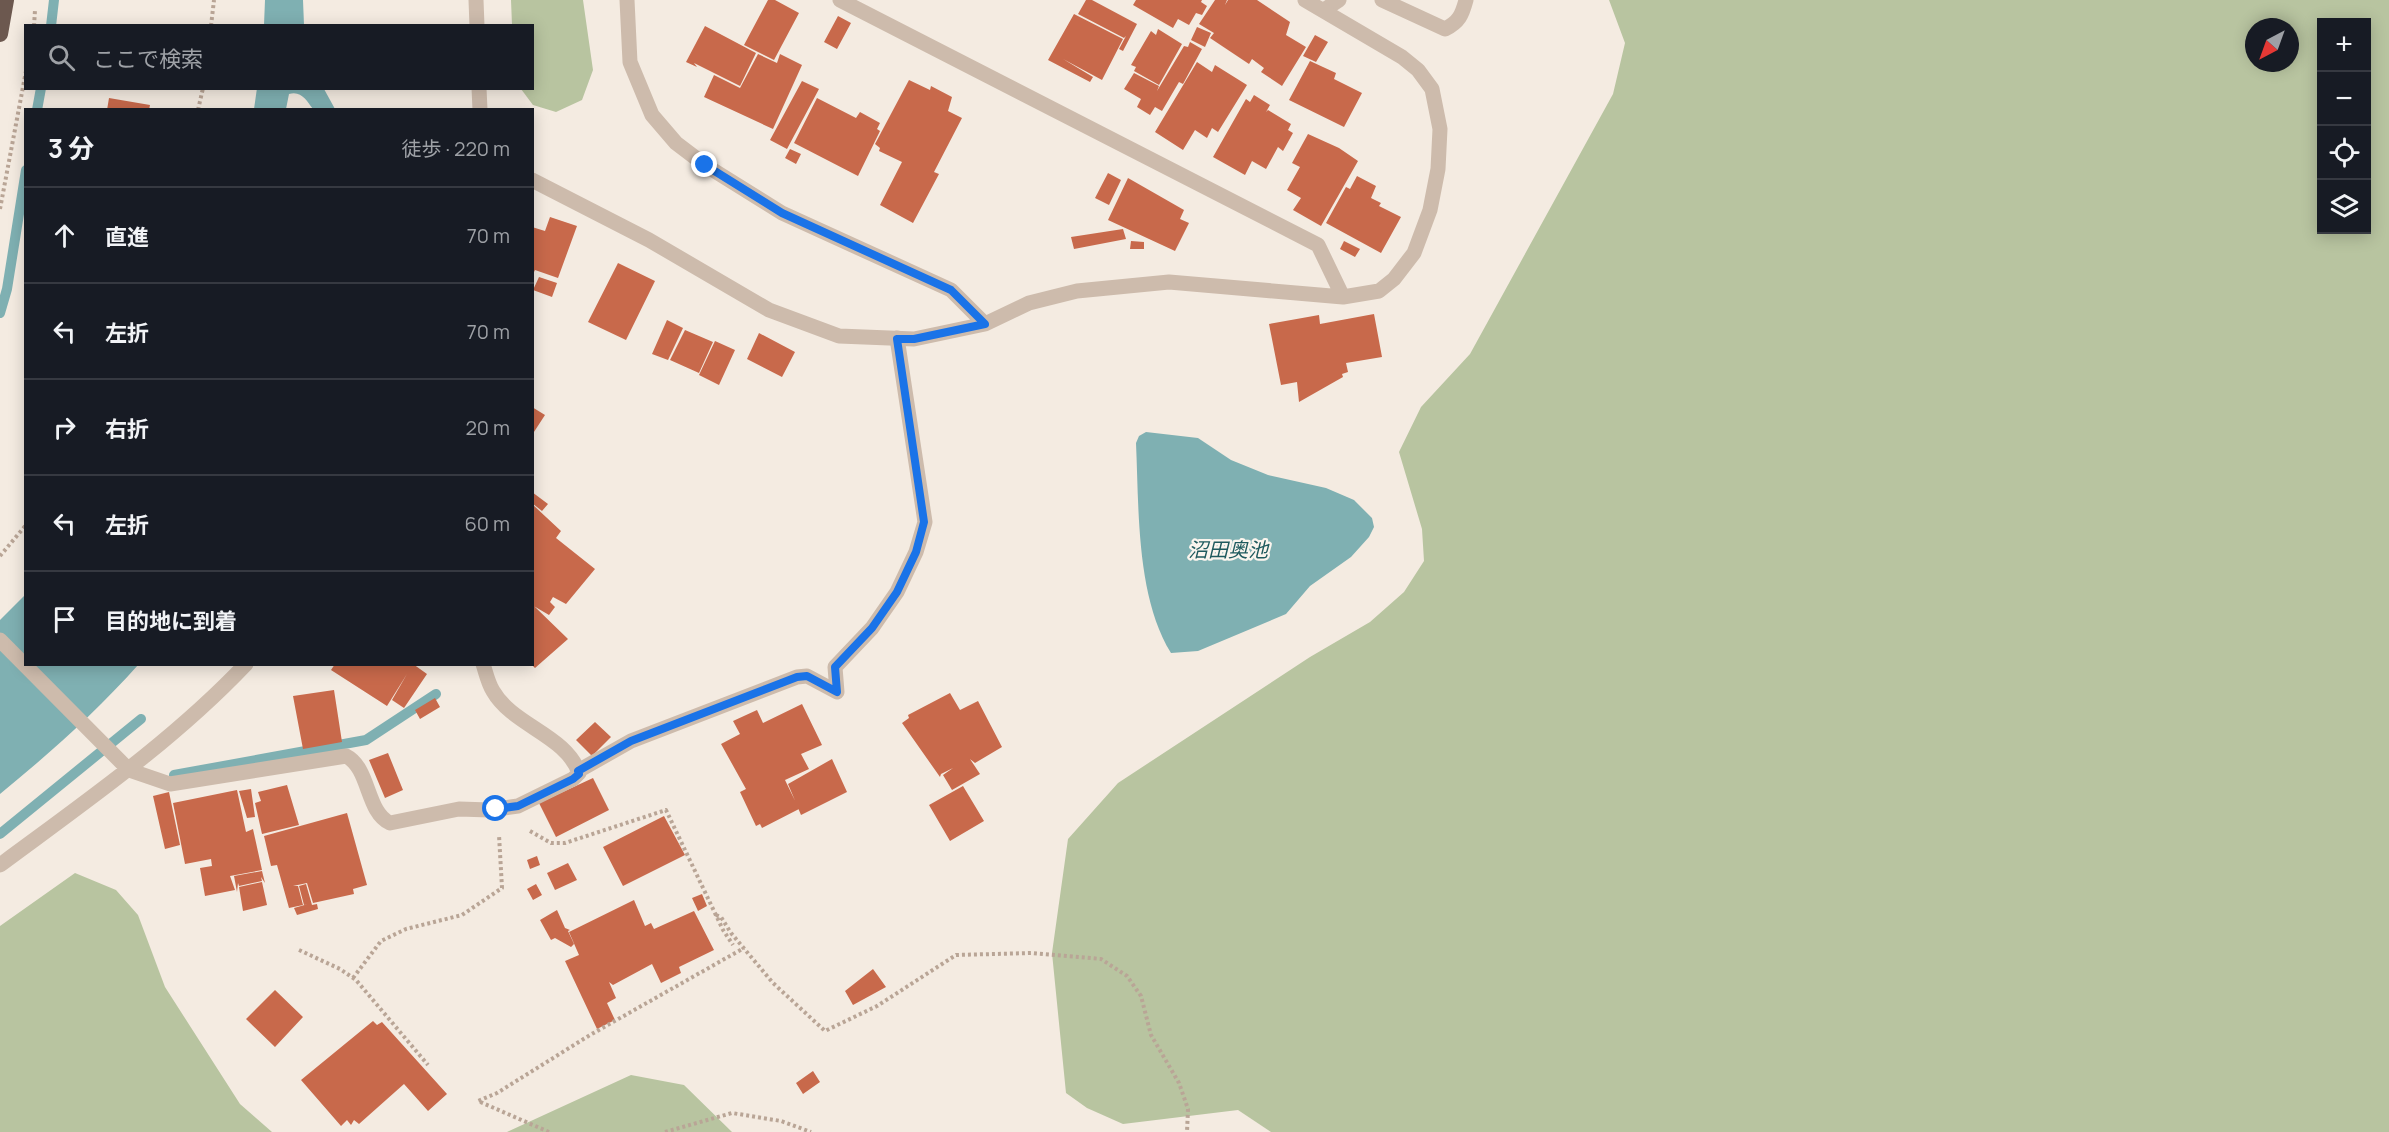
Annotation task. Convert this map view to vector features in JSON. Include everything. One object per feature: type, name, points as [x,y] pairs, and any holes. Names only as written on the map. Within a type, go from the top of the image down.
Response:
[{"type":"highway","points":[[0,34],[6,0]]},
{"type":"street","points":[[476,0],[477,24]]},
{"type":"street","points":[[627,0],[630,62],[652,115],[676,143],[705,165],[782,213],[951,290],[985,324]]},
{"type":"street","points":[[840,0],[1318,245],[1343,297]]},
{"type":"street","points":[[534,181],[649,240],[769,310],[839,336],[914,339],[985,324],[1029,303],[1077,291],[1169,282],[1343,297],[1378,291],[1394,279],[1414,253],[1430,210],[1438,169],[1440,129],[1432,89],[1418,70],[1305,0]]},
{"type":"street","points":[[1324,10],[1339,0]]},
{"type":"street","points":[[1382,0],[1445,29],[1456,24],[1461,17],[1466,0]]},
{"type":"street","points":[[479,90],[480,108]]},
{"type":"street","points":[[578,771],[631,741],[797,677],[807,676],[837,692],[835,667],[872,628],[897,592],[916,552],[924,522],[897,339]]},
{"type":"street","points":[[0,640],[24,664]]},
{"type":"street","points":[[26,666],[129,770],[170,784],[346,756],[356,765],[378,812],[390,823],[459,809],[518,806],[579,774],[569,754],[504,705],[492,690],[484,666]]},
{"type":"street","points":[[0,865],[129,770],[196,714],[244,666]]},
{"type":"path","points":[[211,24],[214,0]]},
{"type":"path","points":[[0,209],[24,82]]},
{"type":"path","points":[[198,108],[203,90]]},
{"type":"path","points":[[0,556],[24,527]]},
{"type":"path","points":[[501,808],[530,831],[551,843],[565,843],[597,834],[666,810],[716,915],[733,945]]},
{"type":"path","points":[[353,978],[381,941],[406,929],[462,915],[502,888],[501,808]]},
{"type":"path","points":[[716,915],[721,917],[773,983],[825,1031],[877,1006],[956,955],[1032,954],[1101,959],[1127,976],[1141,996],[1151,1035],[1179,1083],[1188,1109],[1187,1132]]},
{"type":"path","points":[[549,1132],[478,1101],[497,1093],[590,1035],[744,948]]},
{"type":"path","points":[[299,950],[340,969],[353,978],[428,1065]]},
{"type":"path","points":[[665,1132],[732,1113],[781,1121],[811,1132]]},
{"type":"green space","points":[[511,0],[583,0],[593,70],[582,100],[556,112],[533,105],[522,90],[534,90],[534,24],[512,24]]},
{"type":"green space","points":[[1609,0],[2389,0],[2389,1132],[1271,1132],[1238,1110],[1123,1124],[1087,1108],[1066,1093],[1052,953],[1068,839],[1118,783],[1310,657],[1370,622],[1404,592],[1424,561],[1422,529],[1399,452],[1421,407],[1470,354],[1613,94],[1625,43]]},
{"type":"green space","points":[[75,873],[116,890],[138,915],[165,987],[240,1104],[272,1132],[0,1132],[0,926]]},
{"type":"green space","points":[[631,1075],[684,1085],[732,1132],[507,1132]]},
{"type":"water","points":[[265,0],[303,0],[304,24],[264,24]]},
{"type":"water","points":[[257,90],[325,90],[334,108],[312,108],[303,97],[293,93],[289,94],[286,108],[254,108]]},
{"type":"water","name":"沼田奥池","points":[[1146,432],[1198,438],[1231,460],[1268,475],[1326,488],[1354,500],[1372,518],[1374,527],[1369,537],[1351,557],[1310,586],[1286,614],[1198,651],[1171,653],[1151,605],[1141,551],[1136,443],[1139,436]]},
{"type":"water","points":[[24,596],[24,666],[137,666],[72,732],[0,794],[0,620]]},
{"type":"building","points":[[768,0],[775,0],[799,13],[774,60],[744,45]]},
{"type":"building","points":[[1086,0],[1092,0],[1137,24],[1123,51],[1119,49],[1126,36],[1124,38],[1078,14]]},
{"type":"building","points":[[1136,0],[1202,0],[1201,2],[1207,6],[1202,15],[1196,13],[1189,25],[1178,19],[1173,28],[1133,5]]},
{"type":"building","points":[[1215,0],[1227,0],[1225,5],[1228,0],[1257,0],[1290,22],[1286,35],[1306,47],[1282,86],[1261,72],[1264,68],[1252,59],[1249,64],[1210,38],[1214,33],[1199,24]]},
{"type":"building","points":[[1074,14],[1123,39],[1102,80],[1063,59],[1093,77],[1090,82],[1048,60]]},
{"type":"building","points":[[838,16],[851,23],[837,49],[824,42]]},
{"type":"building","points":[[705,26],[756,53],[740,86],[694,63],[697,67],[686,62]]},
{"type":"building","points":[[1197,27],[1211,33],[1205,47],[1191,40]]},
{"type":"building","points":[[1158,29],[1182,44],[1159,85],[1134,71],[1136,67],[1131,65],[1151,31],[1156,35]]},
{"type":"building","points":[[1315,35],[1328,42],[1316,62],[1303,56]]},
{"type":"building","points":[[1190,42],[1202,49],[1183,84],[1179,82],[1162,111],[1155,107],[1150,115],[1137,107],[1141,99],[1124,89],[1134,73],[1159,86],[1157,91],[1184,46],[1188,47]]},
{"type":"building","points":[[758,54],[777,63],[780,54],[802,65],[773,129],[704,97],[714,75],[740,88]]},
{"type":"building","points":[[1310,61],[1336,73],[1334,79],[1362,93],[1344,127],[1289,100]]},
{"type":"building","points":[[1197,62],[1212,72],[1215,65],[1247,85],[1218,132],[1212,128],[1207,138],[1195,130],[1183,150],[1155,132]]},
{"type":"building","points":[[909,80],[930,90],[931,86],[952,97],[948,111],[962,118],[934,172],[939,174],[913,223],[880,205],[902,162],[879,151],[880,148],[875,144]]},
{"type":"building","points":[[802,81],[819,89],[787,149],[770,140]]},
{"type":"building","points":[[1254,95],[1270,105],[1266,112],[1268,110],[1291,124],[1288,130],[1293,133],[1283,151],[1278,147],[1266,169],[1252,161],[1245,175],[1213,157],[1246,99],[1250,102]]},
{"type":"building","points":[[109,98],[150,105],[149,108],[107,108]]},
{"type":"building","points":[[817,98],[856,118],[860,112],[880,123],[877,129],[880,131],[858,176],[794,143]]},
{"type":"building","points":[[1308,134],[1339,148],[1358,161],[1321,226],[1293,210],[1301,198],[1287,190],[1300,167],[1292,163]]},
{"type":"building","points":[[790,149],[801,154],[796,164],[785,158]]},
{"type":"building","points":[[1108,173],[1121,180],[1109,205],[1095,198]]},
{"type":"building","points":[[1357,176],[1376,186],[1371,198],[1381,203],[1379,206],[1401,217],[1381,253],[1326,223],[1346,187],[1350,189]]},
{"type":"building","points":[[1128,178],[1184,210],[1180,219],[1189,223],[1175,251],[1108,220]]},
{"type":"building","points":[[550,217],[577,226],[558,278],[535,270],[534,272],[534,228],[545,231]]},
{"type":"building","points":[[1123,229],[1126,239],[1074,249],[1071,237]]},
{"type":"building","points":[[1131,241],[1144,242],[1144,249],[1130,249]]},
{"type":"building","points":[[1344,241],[1360,249],[1355,257],[1340,249]]},
{"type":"building","points":[[618,263],[655,281],[626,340],[588,322]]},
{"type":"building","points":[[539,277],[557,283],[552,297],[534,290]]},
{"type":"building","points":[[1374,314],[1382,357],[1346,363],[1348,372],[1342,374],[1343,377],[1299,402],[1297,382],[1281,385],[1269,324],[1319,315],[1320,324]]},
{"type":"building","points":[[667,320],[683,328],[668,360],[652,354]]},
{"type":"building","points":[[685,330],[713,342],[699,373],[670,360]]},
{"type":"building","points":[[759,333],[795,352],[782,377],[747,359]]},
{"type":"building","points":[[715,341],[735,350],[719,385],[699,375]]},
{"type":"building","points":[[534,408],[545,415],[534,432]]},
{"type":"building","points":[[534,494],[548,504],[542,511],[534,505]]},
{"type":"building","points":[[534,506],[561,531],[556,538],[595,569],[566,604],[553,597],[550,602],[555,607],[549,615],[534,606]]},
{"type":"building","points":[[534,606],[568,639],[535,668],[533,666]]},
{"type":"building","points":[[334,666],[416,666],[427,674],[404,708],[392,700],[407,674],[387,706],[331,670]]},
{"type":"building","points":[[334,690],[342,742],[303,749],[293,696]]},
{"type":"building","points":[[950,693],[960,710],[978,701],[1002,747],[975,763],[970,759],[980,774],[952,790],[943,775],[953,768],[941,774],[940,777],[902,723],[909,718],[908,715]]},
{"type":"building","points":[[435,698],[440,707],[420,719],[415,710]]},
{"type":"building","points":[[802,704],[822,745],[801,754],[809,769],[785,780],[799,809],[762,828],[760,824],[756,826],[740,792],[746,789],[721,744],[740,734],[733,721],[757,710],[763,723]]},
{"type":"building","points":[[595,722],[611,737],[592,756],[576,740]]},
{"type":"building","points":[[388,753],[403,790],[385,798],[369,760]]},
{"type":"building","points":[[832,759],[847,792],[801,815],[788,784]]},
{"type":"building","points":[[593,778],[609,810],[556,837],[539,803]]},
{"type":"building","points":[[287,785],[299,825],[262,834],[255,803],[261,801],[258,792]]},
{"type":"building","points":[[963,786],[984,821],[950,841],[929,805]]},
{"type":"building","points":[[251,789],[255,817],[247,818],[239,791]]},
{"type":"building","points":[[237,790],[246,832],[253,829],[262,870],[230,876],[235,890],[205,896],[200,868],[212,866],[211,859],[185,864],[173,803]]},
{"type":"building","points":[[169,792],[180,845],[165,849],[153,796]]},
{"type":"building","points":[[347,813],[367,885],[353,889],[354,894],[313,903],[307,883],[293,886],[298,886],[303,905],[289,908],[277,865],[271,866],[264,836]]},
{"type":"building","points":[[664,816],[685,855],[623,886],[603,847]]},
{"type":"building","points":[[537,856],[540,865],[530,869],[527,860]]},
{"type":"building","points":[[568,863],[577,880],[555,890],[547,873]]},
{"type":"building","points":[[262,871],[265,883],[261,877],[262,881],[239,886],[238,883],[237,892],[234,876]]},
{"type":"building","points":[[262,882],[267,905],[243,911],[239,887]]},
{"type":"building","points":[[306,884],[312,905],[317,904],[318,909],[297,915],[294,908],[308,904],[304,905],[299,886]]},
{"type":"building","points":[[536,884],[542,895],[533,900],[527,889]]},
{"type":"building","points":[[702,894],[707,906],[698,911],[692,898]]},
{"type":"building","points":[[634,900],[645,926],[651,923],[654,929],[694,911],[714,950],[679,967],[681,973],[661,983],[652,964],[613,985],[609,982],[616,998],[607,1003],[615,1020],[597,1029],[565,961],[579,955],[569,932]]},
{"type":"building","points":[[557,910],[565,928],[570,930],[568,931],[574,944],[571,947],[555,938],[551,940],[540,920]]},
{"type":"building","points":[[873,969],[886,987],[853,1005],[845,991]]},
{"type":"building","points":[[275,990],[303,1017],[275,1047],[246,1019]]},
{"type":"building","points":[[373,1021],[377,1025],[382,1022],[447,1094],[428,1111],[404,1084],[359,1124],[354,1120],[351,1125],[347,1120],[341,1126],[301,1080]]},
{"type":"building","points":[[813,1071],[820,1082],[803,1094],[796,1083]]},
{"type":"waterway","points":[[51,24],[54,0]]},
{"type":"waterway","points":[[37,108],[41,90]]},
{"type":"waterway","points":[[0,313],[7,289],[24,183]]},
{"type":"waterway","points":[[174,775],[366,740],[436,694]]},
{"type":"waterway","points":[[0,834],[141,719]]},
{"type":"route","points":[[496,809],[518,806],[573,779],[579,774],[578,771],[631,741],[797,677],[807,676],[837,692],[835,667],[872,628],[897,592],[916,552],[924,522],[897,339],[914,339],[985,324],[951,290],[782,213],[705,165]]}]
